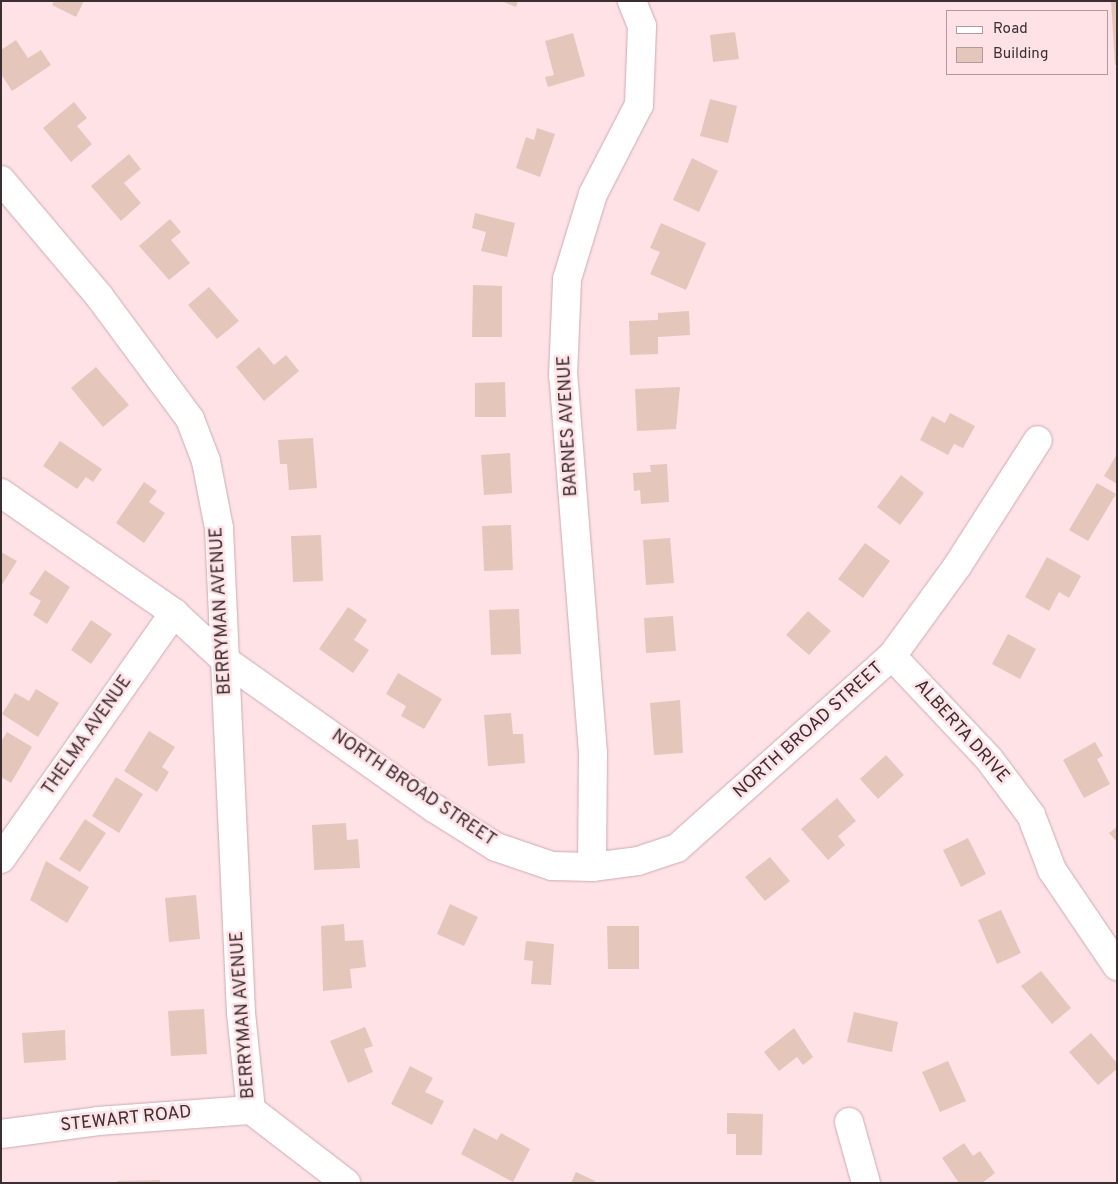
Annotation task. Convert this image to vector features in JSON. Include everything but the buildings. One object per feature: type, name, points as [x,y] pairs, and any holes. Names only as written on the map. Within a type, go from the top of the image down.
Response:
[{"type":"street","name":"BARNES AVENUE","points":[[592,867],[593,753],[563,376],[565,318],[567,279],[593,194],[639,105],[642,26],[632,1]]},
{"type":"street","name":"BERRYMAN AVENUE","points":[[1,180],[98,296],[190,419],[214,492],[226,661],[240,1013],[251,1110]]},
{"type":"street","name":"NORTH BROAD STREET","points":[[1,493],[174,614],[226,661],[496,847],[552,866],[592,867],[638,861],[677,848],[892,656],[958,565],[1038,440]]},
{"type":"street","name":"THELMA AVENUE","points":[[1,859],[174,614]]},
{"type":"street","name":"ALBERTA DRIVE","points":[[892,656],[989,759],[1031,815],[1052,870],[1117,966]]},
{"type":"street","name":"STEWART ROAD","points":[[1,1134],[98,1121],[251,1110]]},
{"type":"street","points":[[251,1110],[346,1183]]},
{"type":"street","points":[[849,1122],[866,1183]]}]
